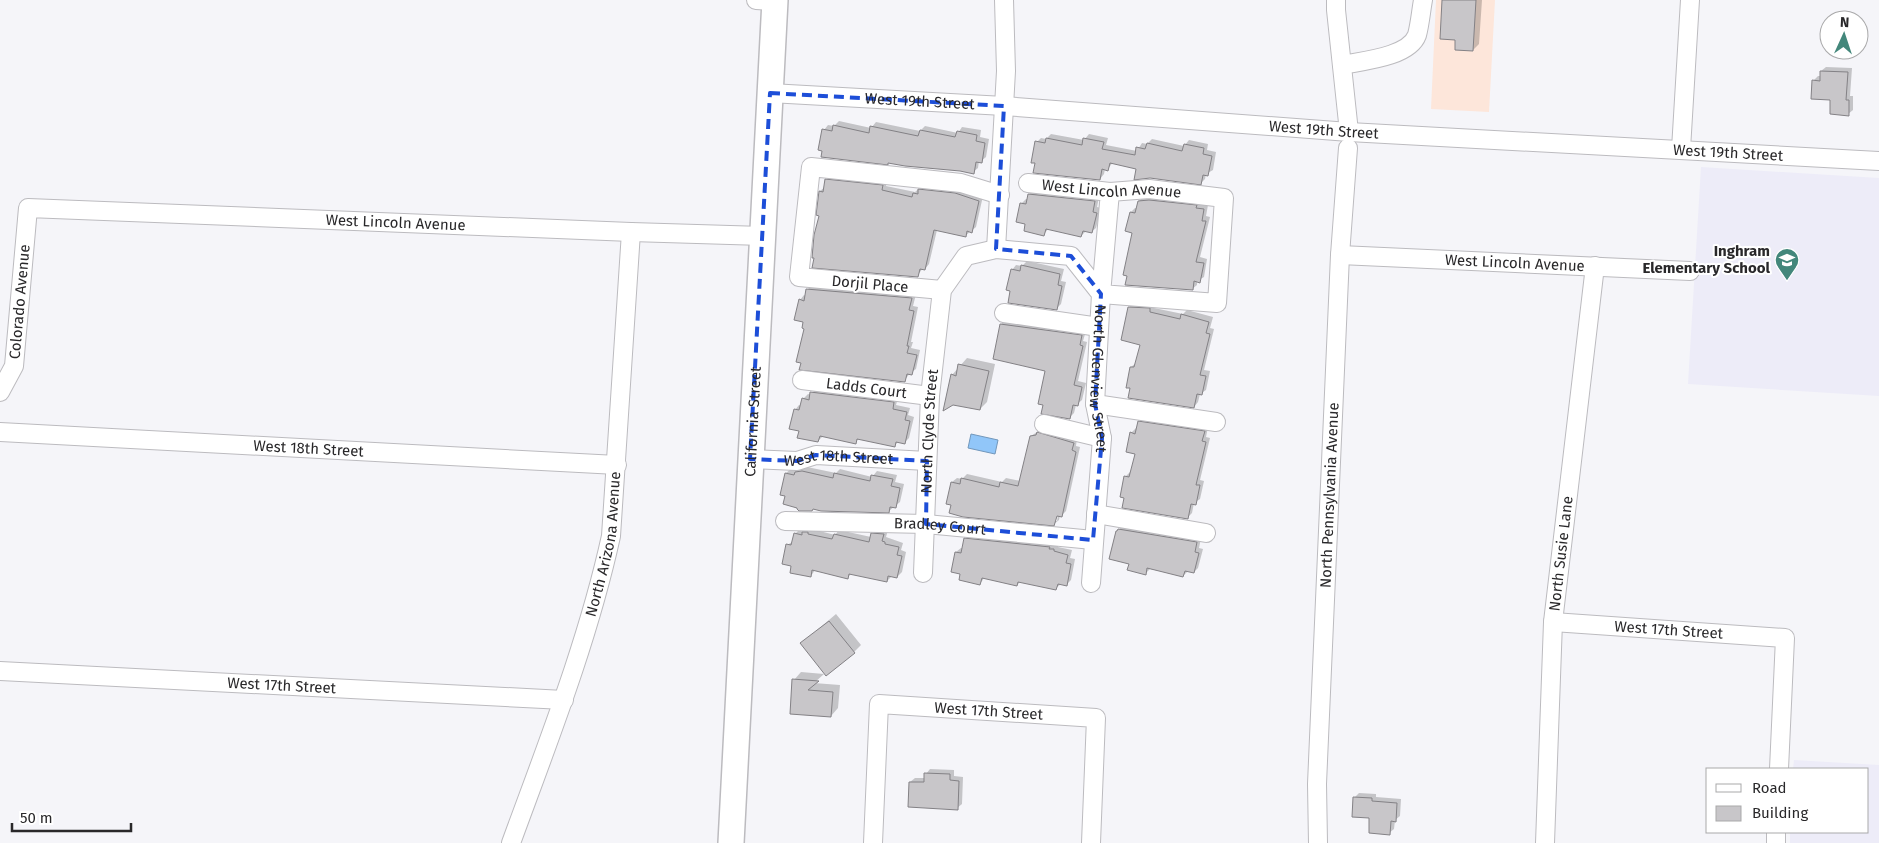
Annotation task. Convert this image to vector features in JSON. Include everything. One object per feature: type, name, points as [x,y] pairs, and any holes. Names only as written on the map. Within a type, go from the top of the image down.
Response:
[{"type":"street","points":[[756,0],[775,0]]},
{"type":"street","name":"California Street","points":[[731,843],[775,0]]},
{"type":"street","points":[[996,249],[1006,71],[1004,0]]},
{"type":"street","name":"North Pennsylvania Avenue","points":[[1318,843],[1317,784],[1340,255],[1349,140],[1336,0]]},
{"type":"street","points":[[1342,64],[1383,57],[1406,48],[1416,37],[1423,0]]},
{"type":"street","points":[[1681,149],[1690,0]]},
{"type":"street","name":"West 19th Street","points":[[770,93],[1004,106],[1349,140],[1681,149],[1879,161]]},
{"type":"street","name":"Dorjil Place","points":[[942,290],[799,277],[811,167],[961,183],[1000,195]]},
{"type":"street","name":"West Lincoln Avenue","points":[[1028,183],[1110,192],[1148,189],[1224,198],[1217,302],[1101,294]]},
{"type":"street","points":[[1101,294],[1110,192]]},
{"type":"street","name":"West Lincoln Avenue","points":[[28,208],[763,236]]},
{"type":"street","name":"Colorado Avenue","points":[[0,392],[14,366],[28,208]]},
{"type":"street","name":"North Arizona Avenue","points":[[511,843],[564,700],[601,582],[611,536],[617,465],[630,232]]},
{"type":"street","name":"North Glenview Street","points":[[942,290],[966,256],[996,249],[1071,256],[1101,294],[1095,404],[1102,438],[1091,583]]},
{"type":"street","name":"West Lincoln Avenue","points":[[1340,255],[1690,271]]},
{"type":"street","name":"North Susie Lane","points":[[1545,843],[1553,622],[1595,266]]},
{"type":"street","name":"North Clyde Street","points":[[923,573],[930,396],[942,290]]},
{"type":"street","points":[[1004,313],[1099,327]]},
{"type":"street","name":"Ladds Court","points":[[802,380],[930,396]]},
{"type":"street","points":[[1095,404],[1216,422]]},
{"type":"street","points":[[1044,424],[1102,438]]},
{"type":"street","name":"West 18th Street","points":[[0,432],[617,465]]},
{"type":"street","name":"West 18th Street","points":[[750,459],[797,461],[816,455],[927,461]]},
{"type":"street","points":[[1096,514],[1206,533]]},
{"type":"street","name":"Bradley Court","points":[[785,520],[926,524],[1093,540]]},
{"type":"street","name":"West 17th Street","points":[[1553,622],[1785,638],[1779,768]]},
{"type":"street","name":"West 17th Street","points":[[0,671],[564,700]]},
{"type":"street","name":"West 17th Street","points":[[873,843],[880,704],[1096,718],[1091,843]]},
{"type":"highlighted area","points":[[770,93],[1004,106],[996,249],[1071,256],[1101,294],[1095,404],[1102,438],[1093,540],[926,524],[927,461],[816,455],[797,461],[750,459]]},
{"type":"shaded area","points":[[1436,0],[1495,0],[1489,112],[1431,109]]},
{"type":"shaded area","name":"Inghram Elementary School","points":[[1701,167],[1879,178],[1879,396],[1688,384]]},
{"type":"shaded area","points":[[1794,760],[1879,765],[1879,843],[1790,843],[1790,833],[1869,833],[1869,768],[1793,768]]},
{"type":"water","points":[[971,434],[998,440],[995,454],[968,448]]},
{"type":"building","points":[[1442,0],[1476,0],[1473,51],[1455,50],[1455,40],[1440,39]]},
{"type":"building","points":[[1820,71],[1848,72],[1846,100],[1849,100],[1849,116],[1830,114],[1830,100],[1811,99],[1812,80],[1820,81]]},
{"type":"building","points":[[833,125],[869,133],[870,126],[918,136],[920,130],[955,137],[957,131],[977,135],[976,141],[985,143],[982,163],[976,162],[974,174],[821,157],[822,151],[818,150],[822,129],[832,131]]},
{"type":"building","points":[[1046,138],[1082,145],[1083,138],[1104,142],[1102,149],[1135,155],[1136,147],[1145,149],[1147,143],[1182,151],[1184,144],[1204,148],[1203,154],[1212,156],[1208,176],[1203,175],[1201,185],[1150,178],[1134,180],[1136,169],[1110,163],[1108,171],[1102,169],[1100,180],[1033,173],[1035,163],[1031,163],[1035,141],[1045,143]]},
{"type":"building","points":[[825,179],[883,185],[882,190],[912,197],[913,193],[918,194],[918,189],[955,193],[979,201],[972,233],[967,231],[966,237],[934,230],[925,270],[920,269],[918,277],[812,268],[814,235],[819,216],[816,215],[819,191],[823,192]]},
{"type":"building","points":[[1028,194],[1095,201],[1093,212],[1097,213],[1092,233],[1083,231],[1081,237],[1046,229],[1044,236],[1024,231],[1025,224],[1016,222],[1020,203],[1026,204]]},
{"type":"building","points":[[1149,200],[1197,205],[1196,208],[1204,209],[1202,221],[1206,221],[1196,262],[1204,263],[1200,283],[1194,281],[1193,290],[1125,285],[1127,276],[1123,275],[1132,233],[1125,231],[1130,212],[1135,213],[1138,201]]},
{"type":"building","points":[[1021,265],[1060,274],[1058,285],[1062,286],[1057,310],[1008,303],[1010,291],[1006,290],[1011,269],[1020,271]]},
{"type":"building","points":[[806,289],[912,298],[909,310],[914,311],[907,353],[917,355],[912,375],[907,374],[905,382],[799,370],[801,363],[796,362],[804,329],[802,328],[803,322],[794,320],[799,299],[804,301]]},
{"type":"building","points":[[1128,307],[1150,308],[1150,312],[1180,319],[1181,314],[1209,322],[1206,333],[1210,334],[1200,375],[1206,376],[1202,395],[1197,394],[1194,408],[1128,398],[1130,388],[1126,388],[1130,367],[1134,367],[1140,345],[1121,340]]},
{"type":"building","points":[[1000,324],[1082,335],[1080,345],[1083,346],[1074,385],[1082,387],[1078,406],[1073,405],[1070,419],[1041,414],[1043,405],[1038,404],[1045,371],[993,359]]},
{"type":"building","points":[[958,364],[989,371],[980,410],[953,405],[943,411],[951,374],[956,376]]},
{"type":"building","points":[[810,392],[894,402],[893,409],[907,412],[905,420],[910,421],[905,444],[896,442],[895,447],[857,439],[856,444],[820,436],[818,442],[797,438],[799,431],[789,429],[794,409],[799,410],[802,398],[809,400]]},
{"type":"building","points":[[1138,421],[1205,431],[1202,441],[1206,442],[1196,485],[1200,485],[1196,505],[1191,504],[1188,519],[1122,508],[1124,498],[1120,497],[1124,476],[1129,477],[1135,454],[1126,452],[1130,432],[1135,434]]},
{"type":"building","points":[[1037,432],[1074,443],[1072,450],[1076,452],[1062,517],[1057,516],[1054,526],[963,517],[949,513],[951,505],[946,504],[951,482],[960,484],[961,478],[999,487],[1000,482],[1018,486],[1030,436],[1036,435]]},
{"type":"building","points":[[802,471],[833,478],[834,473],[870,481],[871,475],[893,479],[891,486],[900,488],[896,508],[890,507],[889,513],[821,511],[813,509],[812,511],[799,511],[797,508],[783,504],[785,496],[780,495],[785,473],[794,475],[795,472]]},
{"type":"building","points":[[1118,529],[1197,542],[1195,552],[1199,553],[1194,573],[1185,571],[1183,577],[1147,568],[1146,575],[1127,570],[1129,564],[1109,559]]},
{"type":"building","points":[[802,532],[832,539],[834,534],[869,542],[871,533],[884,534],[882,541],[885,544],[899,547],[897,555],[902,556],[897,578],[888,576],[887,582],[849,574],[848,579],[812,570],[811,577],[790,573],[791,566],[782,564],[786,544],[791,545],[794,533],[802,535]]},
{"type":"building","points":[[964,538],[1050,547],[1049,549],[1054,549],[1054,551],[1068,555],[1066,563],[1071,564],[1067,586],[1058,584],[1056,590],[1018,582],[1017,586],[982,578],[980,585],[959,580],[960,574],[951,572],[955,552],[961,553]]},
{"type":"building","points":[[829,621],[855,653],[826,676],[800,643]]},
{"type":"building","points":[[792,679],[819,681],[808,690],[833,692],[831,717],[790,714]]},
{"type":"building","points":[[924,773],[950,774],[950,780],[959,781],[958,810],[908,807],[909,782],[924,782]]},
{"type":"building","points":[[1353,797],[1372,798],[1372,801],[1397,803],[1396,822],[1391,821],[1390,835],[1369,833],[1369,818],[1352,817]]},
{"type":"place","name":"Inghram Elementary School","points":[[1787,281]]}]
